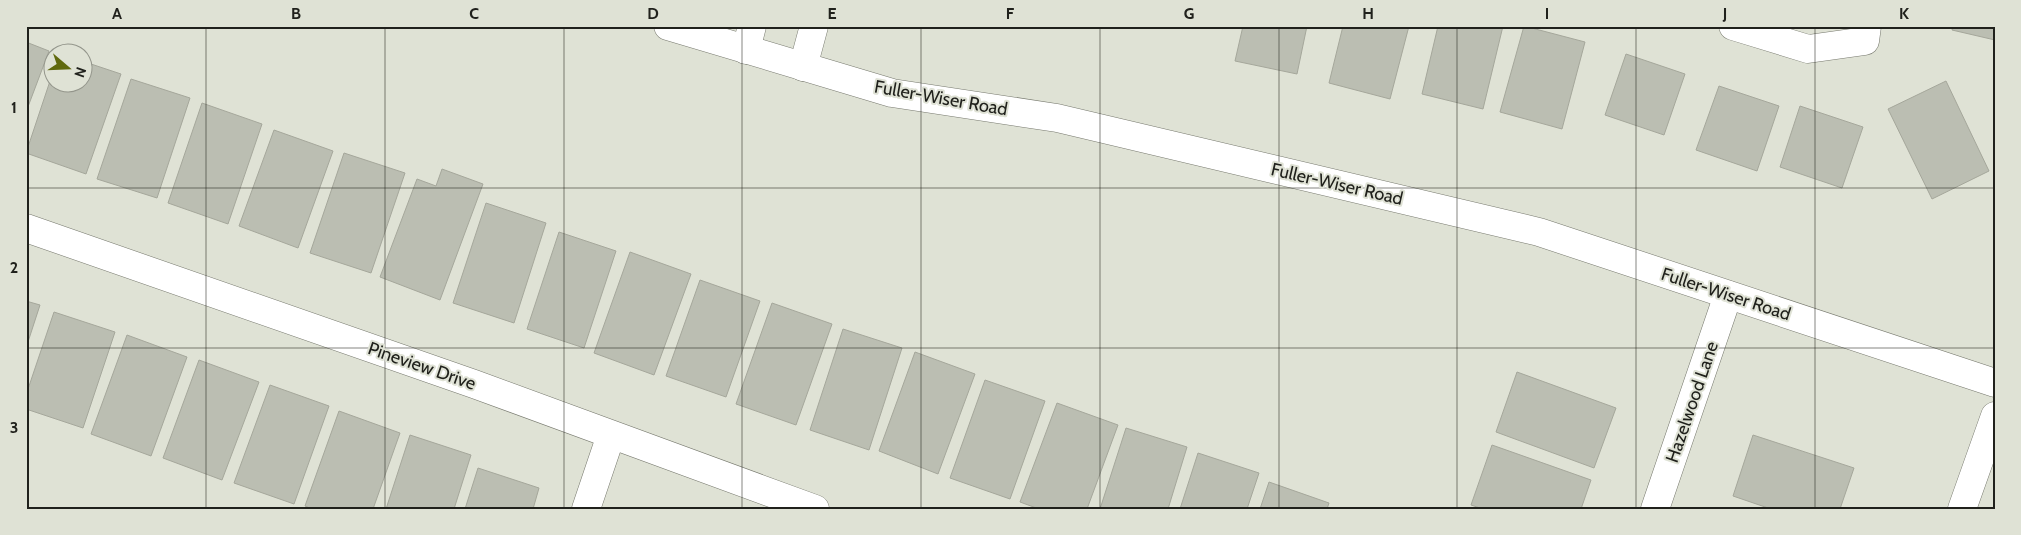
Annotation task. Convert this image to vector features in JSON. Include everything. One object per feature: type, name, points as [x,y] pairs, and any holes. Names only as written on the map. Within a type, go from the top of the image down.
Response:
[{"type":"street","name":"Fuller-Wiser Road","points":[[668,26],[749,38],[803,67],[892,92],[1057,118],[1539,232],[1995,383]]},
{"type":"street","points":[[803,67],[814,26]]},
{"type":"street","points":[[1733,26],[1808,49],[1866,34]]},
{"type":"street","name":"Pineview Drive","points":[[26,228],[474,384],[815,509]]},
{"type":"street","name":"Hazelwood Lane","points":[[1655,509],[1728,295]]},
{"type":"street","points":[[1962,509],[1995,416]]},
{"type":"street","points":[[586,509],[611,435]]},
{"type":"building","points":[[1243,26],[1307,26],[1297,74],[1235,61]]},
{"type":"building","points":[[1343,26],[1409,26],[1390,99],[1329,83]]},
{"type":"building","points":[[1438,26],[1503,26],[1483,109],[1422,94]]},
{"type":"building","points":[[1524,26],[1585,42],[1562,129],[1500,112]]},
{"type":"building","points":[[1953,26],[1995,26],[1995,40],[1952,30]]},
{"type":"building","points":[[26,42],[42,48],[42,70],[26,112]]},
{"type":"building","points":[[1626,54],[1685,74],[1664,135],[1605,115]]},
{"type":"building","points":[[92,64],[121,74],[86,174],[26,153],[46,92],[92,92]]},
{"type":"building","points":[[131,79],[190,98],[157,198],[97,179]]},
{"type":"building","points":[[1946,81],[1989,171],[1932,199],[1888,109]]},
{"type":"building","points":[[1719,86],[1779,106],[1757,171],[1696,150]]},
{"type":"building","points":[[202,103],[262,124],[228,224],[168,203]]},
{"type":"building","points":[[1800,106],[1863,127],[1842,188],[1780,167]]},
{"type":"building","points":[[274,130],[333,151],[298,248],[239,226]]},
{"type":"building","points":[[344,153],[405,173],[371,273],[310,253]]},
{"type":"building","points":[[442,169],[483,184],[440,300],[380,277],[417,179],[436,186]]},
{"type":"building","points":[[486,203],[546,223],[514,323],[453,303]]},
{"type":"building","points":[[559,232],[616,251],[584,348],[527,329]]},
{"type":"building","points":[[630,252],[691,274],[654,375],[594,353]]},
{"type":"building","points":[[700,280],[760,301],[726,397],[666,376]]},
{"type":"building","points":[[26,301],[40,305],[26,348]]},
{"type":"building","points":[[772,303],[832,324],[796,425],[736,404]]},
{"type":"building","points":[[54,312],[115,332],[83,428],[26,409],[26,395]]},
{"type":"building","points":[[843,329],[902,348],[869,450],[810,430]]},
{"type":"building","points":[[127,335],[187,357],[151,456],[91,434]]},
{"type":"building","points":[[915,352],[975,374],[938,474],[879,451]]},
{"type":"building","points":[[199,360],[259,382],[222,480],[163,458]]},
{"type":"building","points":[[1517,372],[1616,408],[1594,468],[1496,432]]},
{"type":"building","points":[[985,380],[1045,401],[1010,499],[950,478]]},
{"type":"building","points":[[270,385],[329,406],[294,504],[234,483]]},
{"type":"building","points":[[1057,403],[1118,425],[1087,509],[1039,509],[1020,502]]},
{"type":"building","points":[[339,411],[400,433],[373,509],[312,509],[305,506]]},
{"type":"building","points":[[1126,428],[1187,447],[1168,509],[1100,509]]},
{"type":"building","points":[[410,435],[471,455],[454,509],[386,509]]},
{"type":"building","points":[[1753,435],[1854,468],[1840,509],[1771,509],[1733,496]]},
{"type":"building","points":[[1492,445],[1591,480],[1581,509],[1483,509],[1471,505]]},
{"type":"building","points":[[1198,453],[1259,473],[1247,509],[1180,509]]},
{"type":"building","points":[[478,468],[539,488],[533,509],[465,509]]},
{"type":"building","points":[[1269,482],[1329,503],[1327,509],[1260,509]]}]
